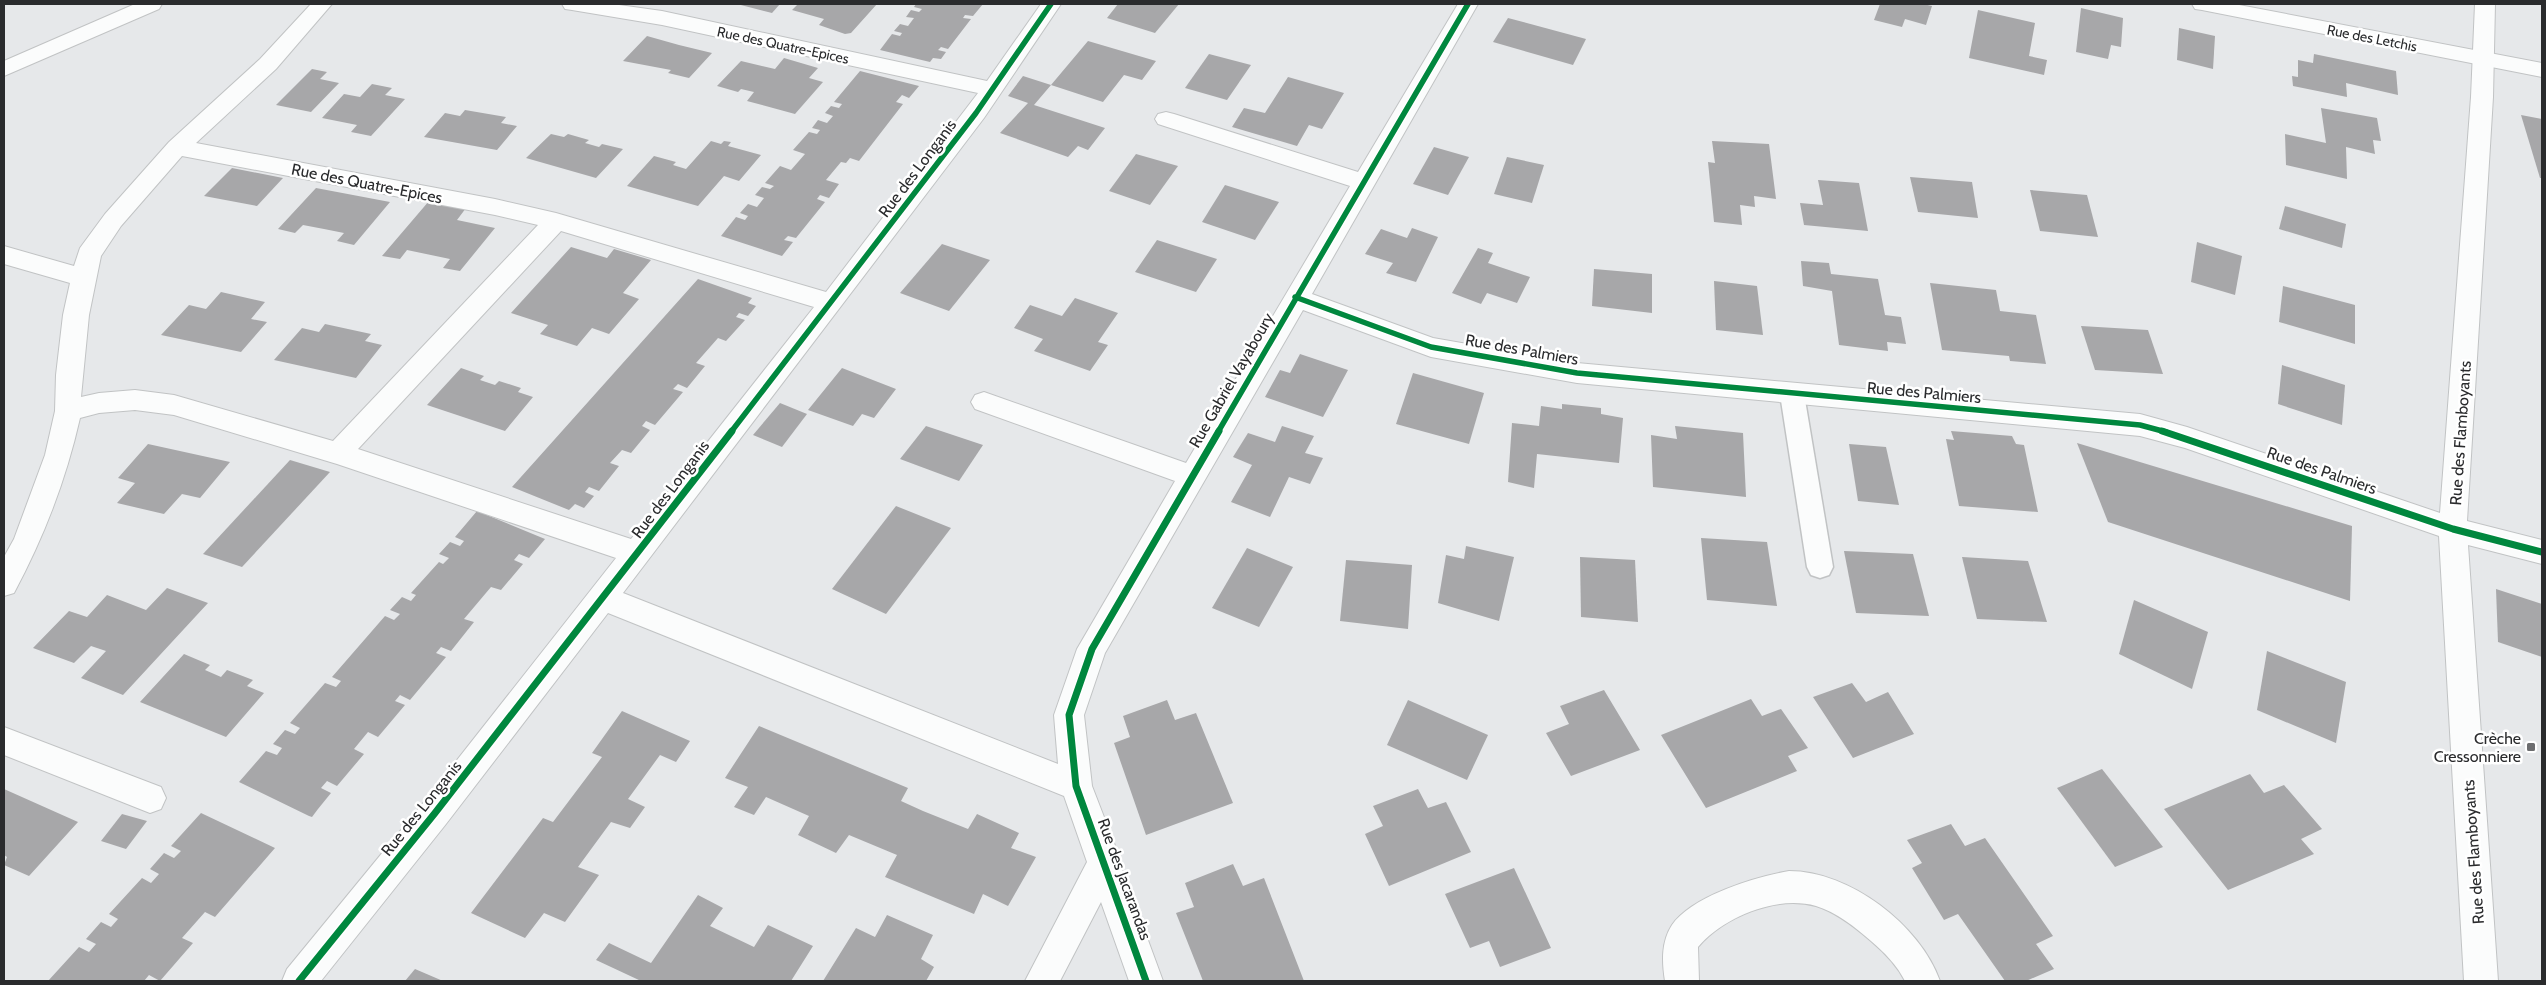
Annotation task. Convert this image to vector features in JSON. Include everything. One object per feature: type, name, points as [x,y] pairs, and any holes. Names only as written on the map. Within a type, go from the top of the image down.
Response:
[{"type":"street","points":[[4,69],[152,4]]},
{"type":"street","points":[[4,584],[15,541],[58,455],[68,411],[70,365],[82,278],[89,254],[112,220],[177,147],[268,64],[322,4]]},
{"type":"street","name":"Rue des Quatre-Epices","points":[[572,4],[662,18],[993,90]]},
{"type":"street","name":"Rue des Longanis","points":[[299,981],[435,813],[832,303],[993,90],[1051,4]]},
{"type":"street","name":"Rue Gabriel Vayaboury","points":[[1076,786],[1069,715],[1092,649],[1295,297],[1468,4]]},
{"type":"street","name":"Rue des Letchis","points":[[2202,4],[2542,70]]},
{"type":"street","name":"Rue des Flamboyants","points":[[2481,981],[2453,529],[2484,60],[2485,4]]},
{"type":"street","points":[[1166,119],[1363,182]]},
{"type":"street","name":"Rue des Quatre-Epices","points":[[177,147],[495,208],[556,222],[832,303]]},
{"type":"street","points":[[338,453],[556,222]]},
{"type":"street","points":[[4,255],[82,278]]},
{"type":"street","name":"Rue des Palmiers","points":[[1295,297],[1441,348],[1577,373],[2140,425],[2187,438],[2453,529],[2542,552]]},
{"type":"street","points":[[68,411],[99,404],[135,400],[174,405],[338,453],[638,553]]},
{"type":"street","points":[[984,402],[1192,476]]},
{"type":"street","points":[[604,598],[1076,786]]},
{"type":"street","points":[[4,741],[150,798]]},
{"type":"street","name":"Rue des Jacarandas","points":[[1076,786],[1105,861],[1146,981]]},
{"type":"street","points":[[1042,981],[1105,861]]},
{"type":"street","points":[[1682,981],[1680,966],[1684,937],[1699,922],[1731,904],[1782,887],[1801,887],[1826,894],[1866,915],[1893,938],[1912,959],[1923,981]]},
{"type":"lane","points":[[1792,394],[1820,567]]},
{"type":"building","points":[[737,4],[780,4],[772,13]]},
{"type":"building","points":[[798,4],[877,4],[851,33],[845,34],[819,25],[824,19],[792,10]]},
{"type":"building","points":[[916,4],[983,4],[973,16],[965,15],[963,18],[971,19],[948,49],[941,47],[938,50],[946,52],[941,59],[933,58],[930,62],[880,50],[892,34],[900,36],[902,33],[894,31],[900,24],[908,26],[914,18],[906,17],[911,10],[919,12],[922,9],[914,7]]},
{"type":"building","points":[[1118,4],[1179,4],[1155,33],[1107,18]]},
{"type":"building","points":[[1880,4],[1923,4],[1932,6],[1926,25],[1905,19],[1902,27],[1874,20]]},
{"type":"building","points":[[2081,8],[2123,18],[2121,47],[2111,45],[2108,59],[2076,52]]},
{"type":"building","points":[[1978,10],[2035,23],[2029,56],[2047,60],[2044,75],[1969,58]]},
{"type":"building","points":[[1508,18],[1586,39],[1573,65],[1493,42]]},
{"type":"building","points":[[2179,28],[2215,36],[2213,69],[2177,60]]},
{"type":"building","points":[[647,36],[712,53],[689,78],[668,73],[671,70],[623,61]]},
{"type":"building","points":[[1088,41],[1156,61],[1142,80],[1124,75],[1103,102],[1051,85]]},
{"type":"building","points":[[1209,54],[1251,65],[1227,100],[1185,88]]},
{"type":"building","points":[[2314,54],[2396,71],[2398,95],[2346,83],[2347,97],[2293,86],[2292,76],[2298,77],[2298,60],[2313,63]]},
{"type":"building","points":[[784,58],[818,68],[809,78],[823,82],[795,114],[747,101],[754,92],[741,89],[738,92],[717,86],[741,61],[775,69]]},
{"type":"building","points":[[312,69],[327,72],[320,79],[339,83],[311,112],[276,105]]},
{"type":"building","points":[[860,71],[919,86],[909,98],[902,95],[896,102],[903,104],[859,161],[850,158],[846,163],[841,162],[826,180],[839,184],[829,198],[820,195],[817,199],[825,202],[796,238],[788,236],[784,240],[793,242],[782,256],[721,236],[736,217],[745,220],[748,216],[740,213],[748,204],[757,207],[764,198],[755,195],[762,187],[770,189],[774,186],[765,183],[780,166],[791,170],[805,154],[793,150],[809,132],[817,134],[820,130],[812,128],[818,120],[827,123],[833,116],[825,113],[831,106],[839,108],[842,104],[834,102]]},
{"type":"building","points":[[1023,76],[1051,85],[1034,105],[1105,128],[1088,150],[1078,146],[1068,157],[1000,133],[1028,103],[1008,96]]},
{"type":"building","points":[[1288,77],[1344,93],[1322,129],[1309,125],[1297,146],[1232,127],[1244,108],[1265,113]]},
{"type":"building","points":[[372,84],[392,88],[385,95],[405,99],[371,136],[351,132],[357,125],[322,118],[344,94],[360,97]]},
{"type":"building","points":[[2321,108],[2377,118],[2381,141],[2373,140],[2375,154],[2346,147],[2347,179],[2286,165],[2285,134],[2326,143]]},
{"type":"building","points":[[465,110],[506,117],[501,123],[517,126],[497,150],[424,137],[445,113],[460,116]]},
{"type":"building","points":[[2521,115],[2542,119],[2542,178],[2540,178]]},
{"type":"building","points":[[551,134],[564,137],[568,134],[589,140],[585,143],[599,147],[602,144],[623,149],[596,178],[526,158]]},
{"type":"building","points":[[711,141],[721,144],[724,141],[731,142],[728,146],[761,155],[739,181],[724,176],[698,206],[627,186],[654,156],[676,162],[673,165],[686,169]]},
{"type":"building","points":[[1712,141],[1769,144],[1776,199],[1754,196],[1755,207],[1740,205],[1742,225],[1714,222],[1708,162],[1715,163]]},
{"type":"building","points":[[1434,147],[1469,157],[1448,195],[1413,184]]},
{"type":"building","points":[[1136,154],[1178,166],[1150,205],[1109,191]]},
{"type":"building","points":[[1507,157],[1544,165],[1532,203],[1494,194]]},
{"type":"building","points":[[232,168],[283,178],[257,206],[204,196]]},
{"type":"building","points":[[1910,177],[1972,182],[1978,218],[1918,212]]},
{"type":"building","points":[[1818,180],[1859,183],[1868,231],[1804,225],[1800,203],[1823,205]]},
{"type":"building","points":[[1225,185],[1279,202],[1255,240],[1202,222]]},
{"type":"building","points":[[316,188],[390,202],[354,245],[337,241],[344,233],[303,225],[295,233],[278,229]]},
{"type":"building","points":[[2030,190],[2087,195],[2098,237],[2040,231]]},
{"type":"building","points":[[429,201],[466,208],[457,220],[495,228],[460,271],[443,268],[450,259],[407,250],[400,259],[382,256]]},
{"type":"building","points":[[2285,206],[2346,224],[2342,248],[2279,229]]},
{"type":"building","points":[[1412,228],[1438,237],[1416,282],[1386,273],[1393,263],[1365,254],[1381,229],[1407,238]]},
{"type":"building","points":[[1157,240],[1217,259],[1196,292],[1135,272]]},
{"type":"building","points":[[2197,242],[2242,256],[2235,295],[2191,282]]},
{"type":"building","points":[[942,244],[990,260],[949,311],[900,293]]},
{"type":"building","points":[[571,247],[607,258],[614,249],[651,260],[623,293],[639,299],[609,334],[592,328],[577,346],[540,334],[548,325],[511,313]]},
{"type":"building","points":[[1478,248],[1493,253],[1488,263],[1530,277],[1517,303],[1487,293],[1481,304],[1452,293]]},
{"type":"building","points":[[1801,261],[1829,263],[1831,274],[1878,279],[1885,315],[1901,317],[1906,344],[1887,342],[1888,351],[1839,345],[1832,291],[1803,286]]},
{"type":"building","points":[[1594,269],[1652,274],[1652,313],[1592,306]]},
{"type":"building","points":[[698,279],[752,298],[748,303],[756,306],[748,316],[739,313],[736,317],[745,320],[726,341],[718,338],[696,363],[705,366],[687,388],[678,384],[673,389],[683,392],[655,425],[646,421],[642,426],[650,430],[631,453],[622,450],[610,463],[619,466],[599,491],[589,487],[585,492],[594,496],[584,508],[575,504],[569,510],[512,487]]},
{"type":"building","points":[[1714,281],[1757,286],[1763,335],[1716,330]]},
{"type":"building","points":[[1930,283],[1996,290],[2000,311],[2036,315],[2046,364],[2010,361],[2009,356],[1942,350]]},
{"type":"building","points":[[2283,286],[2355,305],[2355,344],[2279,322]]},
{"type":"building","points":[[221,292],[265,302],[251,319],[267,322],[241,352],[161,335],[189,305],[206,309]]},
{"type":"building","points":[[1075,298],[1118,313],[1098,342],[1108,345],[1090,371],[1034,351],[1043,339],[1014,328],[1030,305],[1062,316]]},
{"type":"building","points":[[325,324],[371,334],[365,341],[382,345],[356,378],[274,360],[302,328],[319,332]]},
{"type":"building","points":[[2081,326],[2148,330],[2163,374],[2095,370]]},
{"type":"building","points":[[1300,354],[1348,370],[1323,417],[1265,397],[1280,370],[1290,373]]},
{"type":"building","points":[[2282,365],[2345,385],[2342,425],[2278,404]]},
{"type":"building","points":[[461,368],[484,376],[480,380],[495,385],[499,381],[521,388],[518,392],[533,397],[505,431],[427,405]]},
{"type":"building","points":[[842,368],[896,389],[874,418],[862,414],[853,426],[808,410]]},
{"type":"building","points":[[1413,373],[1484,393],[1469,444],[1396,424]]},
{"type":"building","points":[[780,403],[807,414],[782,447],[753,435]]},
{"type":"building","points":[[1562,404],[1601,408],[1601,414],[1623,418],[1619,463],[1537,454],[1534,488],[1508,482],[1512,423],[1539,426],[1541,406],[1562,409]]},
{"type":"building","points":[[926,426],[983,445],[959,481],[900,459]]},
{"type":"building","points":[[1282,426],[1314,436],[1305,453],[1323,458],[1310,484],[1289,477],[1270,517],[1231,502],[1252,465],[1233,457],[1248,433],[1275,442]]},
{"type":"building","points":[[1675,426],[1743,433],[1746,497],[1653,487],[1651,435],[1677,439]]},
{"type":"building","points":[[1951,431],[2012,436],[2016,444],[2024,445],[2038,512],[1959,506],[1946,439],[1954,440]]},
{"type":"building","points":[[2077,443],[2352,526],[2350,601],[2108,522]]},
{"type":"building","points":[[148,444],[230,462],[200,498],[182,494],[164,514],[117,503],[135,483],[118,478]]},
{"type":"building","points":[[1849,444],[1886,447],[1899,505],[1858,501]]},
{"type":"building","points":[[290,460],[330,472],[242,567],[203,554]]},
{"type":"building","points":[[896,506],[951,528],[886,614],[832,589]]},
{"type":"building","points":[[477,511],[545,539],[529,558],[519,554],[514,560],[523,564],[501,590],[491,587],[464,619],[474,622],[451,651],[441,647],[436,653],[446,657],[410,700],[400,695],[395,701],[405,705],[378,737],[368,732],[354,749],[364,754],[337,786],[327,781],[321,788],[331,793],[312,817],[239,782],[266,751],[277,755],[282,748],[273,744],[285,730],[295,734],[300,728],[290,723],[325,683],[336,687],[341,681],[332,677],[385,616],[394,620],[400,614],[390,610],[402,597],[411,601],[416,595],[411,593],[439,562],[443,564],[449,558],[439,554],[450,542],[460,546],[464,541],[455,537]]},
{"type":"building","points":[[1701,538],[1767,542],[1777,606],[1707,600]]},
{"type":"building","points":[[1466,546],[1514,557],[1499,621],[1438,603],[1446,555],[1464,559]]},
{"type":"building","points":[[1247,548],[1293,567],[1259,627],[1212,608]]},
{"type":"building","points":[[1844,551],[1913,554],[1929,616],[1856,613]]},
{"type":"building","points":[[1580,557],[1635,560],[1638,622],[1581,617]]},
{"type":"building","points":[[1962,557],[2028,561],[2047,622],[1977,619]]},
{"type":"building","points":[[1346,560],[1412,565],[1408,629],[1340,621]]},
{"type":"building","points":[[167,588],[208,603],[123,695],[81,678],[106,651],[91,646],[74,663],[33,648],[69,611],[87,617],[107,595],[146,610]]},
{"type":"building","points":[[2496,589],[2542,604],[2542,657],[2498,642]]},
{"type":"building","points":[[2134,600],[2208,632],[2192,689],[2119,654]]},
{"type":"building","points":[[2267,651],[2346,682],[2336,743],[2257,710]]},
{"type":"building","points":[[184,654],[210,665],[205,670],[221,677],[227,670],[253,680],[247,686],[264,693],[226,737],[140,702]]},
{"type":"building","points":[[1852,683],[1866,702],[1888,692],[1914,734],[1853,758],[1813,697]]},
{"type":"building","points":[[1604,690],[1640,750],[1571,776],[1546,733],[1569,724],[1560,706]]},
{"type":"building","points":[[1751,699],[1762,716],[1781,709],[1808,748],[1788,756],[1797,771],[1706,808],[1661,735]]},
{"type":"building","points":[[1167,700],[1175,720],[1196,713],[1233,803],[1146,835],[1114,743],[1130,737],[1123,716]]},
{"type":"building","points":[[1408,700],[1488,735],[1467,780],[1387,745]]},
{"type":"building","points":[[622,711],[690,741],[676,762],[660,755],[628,799],[645,807],[630,828],[611,822],[578,867],[599,875],[565,922],[544,913],[525,938],[471,913],[543,818],[553,822],[602,757],[592,753]]},
{"type":"building","points":[[759,726],[908,788],[901,801],[923,811],[968,829],[977,814],[1019,833],[1011,848],[1036,857],[1008,906],[983,894],[974,914],[885,877],[897,855],[849,835],[836,853],[798,835],[809,816],[766,797],[754,815],[734,807],[748,787],[725,778]]},
{"type":"building","points":[[2102,769],[2163,847],[2115,867],[2057,788]]},
{"type":"building","points":[[2250,774],[2264,793],[2284,785],[2322,829],[2301,839],[2314,854],[2228,890],[2164,809]]},
{"type":"building","points":[[4,789],[78,822],[29,876],[4,865],[7,857],[4,855]]},
{"type":"building","points":[[1418,789],[1428,808],[1446,802],[1471,852],[1389,886],[1365,834],[1383,826],[1373,806]]},
{"type":"building","points":[[201,813],[275,848],[215,917],[205,912],[182,938],[193,943],[160,981],[149,975],[144,981],[48,981],[79,947],[89,952],[96,944],[86,939],[101,922],[111,927],[118,919],[109,914],[142,878],[151,883],[159,874],[150,869],[164,853],[174,858],[181,851],[171,846]]},
{"type":"building","points":[[122,814],[147,821],[126,849],[101,841]]},
{"type":"building","points":[[1951,824],[1965,846],[1985,838],[2053,936],[2036,944],[2054,969],[2026,981],[2005,981],[1958,914],[1944,920],[1912,868],[1922,863],[1907,840]]},
{"type":"building","points":[[1233,864],[1243,886],[1264,878],[1304,981],[1203,981],[1176,913],[1194,907],[1185,883]]},
{"type":"building","points":[[1514,868],[1551,948],[1500,967],[1489,941],[1470,948],[1445,894]]},
{"type":"building","points":[[698,895],[723,908],[710,926],[754,947],[768,925],[813,946],[791,981],[641,981],[596,960],[609,943],[651,963]]},
{"type":"building","points":[[887,915],[933,935],[921,959],[934,967],[926,981],[823,981],[856,928],[875,937]]},
{"type":"building","points":[[415,969],[443,981],[405,981]]},
{"type":"cycle path","points":[[299,981],[435,813],[831,303],[976,113],[1051,4]]},
{"type":"cycle path","points":[[1146,981],[1076,786],[1069,715],[1092,649],[1468,4]]},
{"type":"cycle path","points":[[1295,297],[1431,347],[1577,373],[2140,425],[2187,438],[2453,529],[2542,552]]},
{"type":"place","name":"Crèche Cressonniere","points":[[2531,747]]}]
